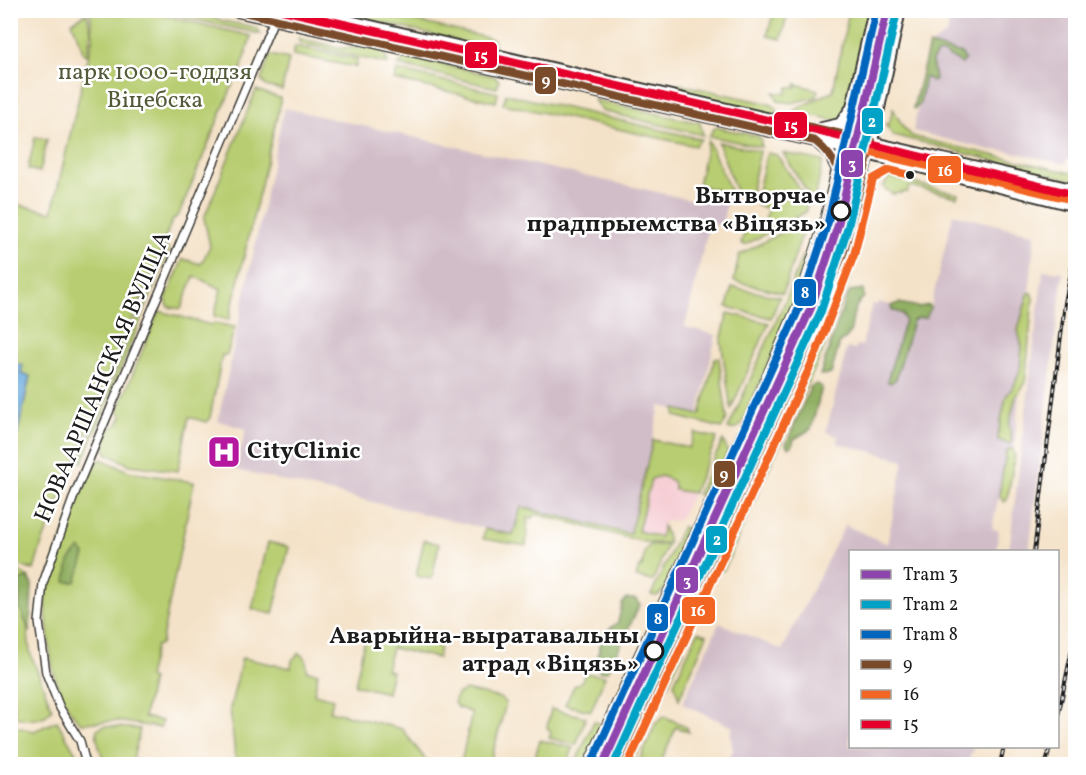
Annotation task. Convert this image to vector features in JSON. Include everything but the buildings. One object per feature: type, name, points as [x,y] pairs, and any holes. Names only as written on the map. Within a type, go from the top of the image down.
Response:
[{"type":"main road","points":[[232,10],[276,15],[397,47],[815,141],[1076,206]]},
{"type":"main road","points":[[302,10],[1076,190]]},
{"type":"main road","points":[[590,765],[753,412],[812,269],[847,136],[874,10]]},
{"type":"main road","points":[[618,762],[775,421],[833,281],[869,154],[900,10]]},
{"type":"main road","points":[[815,128],[840,124],[854,104]]},
{"type":"main road","points":[[879,108],[879,125],[890,146]]},
{"type":"main road","points":[[815,141],[830,154],[838,170]]},
{"type":"main road","points":[[864,173],[876,163],[889,159]]},
{"type":"main road","points":[[753,412],[760,407],[767,408],[773,412],[775,421]]},
{"type":"main road","points":[[717,492],[719,501],[724,505],[730,506],[738,501]]},
{"type":"main road","points":[[676,579],[681,576],[690,577],[695,581],[698,590]]},
{"type":"main road","points":[[606,730],[607,739],[614,745],[622,745],[629,740]]},
{"type":"main road","points":[[597,750],[612,748],[618,762]]},
{"type":"street","name":"НОВААРШАНСКАЯ ВУЛІЦА","points":[[87,765],[80,741],[60,708],[46,673],[39,622],[43,583],[83,475],[276,15]]},
{"type":"street","points":[[397,47],[400,33]]},
{"type":"street","points":[[507,72],[510,59]]},
{"type":"street","points":[[576,87],[579,75]]},
{"type":"street","points":[[707,117],[709,104]]},
{"type":"shaded area","points":[[936,11],[1075,11],[1075,160],[1067,159],[1065,164],[1007,151],[990,150],[913,131],[931,45],[947,34],[949,24],[934,20]]},
{"type":"shaded area","points":[[284,108],[701,202],[704,192],[728,197],[722,226],[709,224],[685,327],[716,335],[698,415],[660,406],[632,533],[521,507],[513,535],[236,470],[246,429],[218,421]]},
{"type":"shaded area","points":[[953,214],[1035,234],[1014,446],[1004,498],[998,500],[992,528],[999,531],[996,550],[849,550],[849,748],[974,748],[967,764],[727,764],[733,750],[730,735],[733,727],[682,704],[719,623],[782,650],[845,525],[887,544],[904,460],[837,443],[838,436],[826,432],[847,348],[855,350],[857,345],[862,346],[872,304],[877,305],[878,302],[929,314]]},
{"type":"shaded area","points":[[1043,270],[1063,272],[1029,550],[1009,550]]},
{"type":"shaded area","points":[[660,475],[673,481],[675,490],[693,493],[679,520],[665,521],[661,537],[638,532],[651,479]]},
{"type":"green space","name":"парк 1000-годдзя Віцебска","points":[[140,10],[251,36],[241,71],[239,70],[179,214],[172,221],[41,546],[34,570],[31,568],[31,570],[11,562],[11,442],[17,436],[30,377],[21,374],[14,363],[16,353],[11,352],[11,203],[52,212],[93,37],[90,11]]},
{"type":"green space","points":[[171,11],[196,11],[223,21],[255,27],[261,34],[174,15]]},
{"type":"green space","points":[[350,11],[371,11],[493,39],[495,50],[370,20]]},
{"type":"green space","points":[[774,11],[788,12],[781,39],[767,36]]},
{"type":"green space","points":[[849,11],[871,11],[843,120],[793,111],[833,91]]},
{"type":"green space","points":[[87,13],[91,32],[87,55],[84,54],[72,22]]},
{"type":"green space","points":[[298,38],[342,48],[370,47],[384,51],[388,64],[300,43]]},
{"type":"green space","points":[[929,45],[962,54],[965,60],[962,64],[943,53],[937,54],[932,61],[935,79],[933,81],[925,77],[920,104],[915,109],[913,108]]},
{"type":"green space","points":[[295,46],[357,59],[356,67],[293,55]]},
{"type":"green space","points":[[270,55],[289,59],[282,90],[266,86],[261,80]]},
{"type":"green space","points":[[407,56],[494,76],[499,80],[497,88],[398,65]]},
{"type":"green space","points":[[397,70],[498,93],[496,102],[394,80]]},
{"type":"green space","points":[[679,84],[770,104],[776,108],[778,114],[761,114],[671,89]]},
{"type":"green space","points":[[796,84],[818,90],[816,97],[792,103],[778,101],[774,92],[786,94],[788,87],[796,87]]},
{"type":"green space","points":[[256,90],[280,98],[280,104],[229,320],[214,316],[221,289],[194,276],[181,309],[168,307],[166,298],[183,259],[201,264],[210,246],[204,218]]},
{"type":"green space","points":[[506,94],[701,139],[695,146],[503,104]]},
{"type":"green space","points":[[594,100],[700,123],[703,135],[602,111]]},
{"type":"green space","points":[[893,109],[904,128],[912,136],[1075,174],[1075,181],[893,135],[885,124],[889,124]]},
{"type":"green space","points":[[715,127],[757,136],[761,139],[761,147],[709,136]]},
{"type":"green space","points":[[35,137],[47,139],[40,172],[28,169]]},
{"type":"green space","points":[[708,140],[730,190],[729,193],[698,185]]},
{"type":"green space","points":[[718,142],[760,151],[750,197],[737,194]]},
{"type":"green space","points":[[879,151],[1075,194],[1075,198]]},
{"type":"green space","points":[[767,153],[777,155],[807,200],[806,212],[745,245],[741,243],[746,228],[763,231],[768,208],[758,206],[756,199]]},
{"type":"green space","points":[[783,153],[823,161],[814,203]]},
{"type":"green space","points":[[889,177],[958,194],[957,197],[910,186],[907,192],[892,194],[883,187]]},
{"type":"green space","points":[[803,221],[805,224],[783,293],[734,281],[739,255]]},
{"type":"green space","points":[[166,245],[169,251],[83,462],[80,461]]},
{"type":"green space","points":[[802,256],[810,259],[797,300],[741,425],[735,429],[728,429],[787,297]]},
{"type":"green space","points":[[820,270],[822,271],[796,340],[766,404],[763,404],[793,338]]},
{"type":"green space","points":[[843,278],[849,279],[822,353],[764,479],[760,476],[761,471],[817,348]]},
{"type":"green space","points":[[732,287],[780,297],[771,318],[727,307]]},
{"type":"green space","points":[[863,289],[864,297],[855,311],[849,333],[840,342],[831,374],[820,375],[850,291]]},
{"type":"green space","points":[[1031,292],[1033,298],[1025,384],[1016,396],[1009,424],[1012,441],[1009,444],[998,440],[998,435],[1006,396],[1014,386],[1020,370],[1022,347],[1018,330],[1028,294]]},
{"type":"green space","points":[[899,303],[918,307],[929,305],[930,308],[926,318],[913,321],[896,379],[891,383],[888,382],[889,374],[905,320],[903,314],[892,310],[891,306]]},
{"type":"green space","points":[[163,312],[211,325],[214,323],[235,327],[227,355],[222,355],[210,418],[206,422],[189,417],[178,471],[130,465],[106,453],[104,441],[109,430],[118,424],[122,416],[118,410],[158,313]]},
{"type":"green space","points":[[728,313],[769,323],[731,409],[721,341]]},
{"type":"green space","points":[[715,358],[719,358],[727,418],[722,428],[675,416],[675,409],[700,415]]},
{"type":"green space","points":[[817,384],[822,387],[811,429],[794,439],[792,446],[788,448],[786,444],[811,386]]},
{"type":"green space","points":[[695,433],[717,438],[693,493],[675,490],[673,481],[661,476],[651,479],[638,531],[660,537],[663,526],[669,543],[648,543],[536,514],[528,518],[526,546],[483,539],[485,529],[513,535],[521,507],[630,534],[653,440],[689,448]]},
{"type":"green space","points":[[723,440],[728,452],[708,494],[697,495]]},
{"type":"green space","points":[[1010,448],[1013,449],[1015,456],[1007,500],[1004,502],[999,495],[1006,452]]},
{"type":"green space","points":[[101,459],[131,472],[194,482],[161,644],[156,646],[148,677],[152,679],[144,717],[162,721],[160,728],[117,721],[81,723],[62,696],[52,663],[45,594],[66,528],[94,465]]},
{"type":"green space","points":[[761,485],[724,570],[717,571],[747,498]]},
{"type":"green space","points":[[682,527],[686,529],[672,576],[662,591],[656,596],[651,595]]},
{"type":"green space","points":[[424,540],[439,544],[432,579],[416,576]]},
{"type":"green space","points":[[268,542],[289,547],[273,614],[252,609]]},
{"type":"green space","points":[[650,545],[667,545],[653,581],[636,577],[639,567],[642,567],[645,550]]},
{"type":"green space","points":[[80,548],[85,555],[76,582],[66,582],[69,561]]},
{"type":"green space","points":[[11,567],[29,577],[26,615],[30,652],[52,709],[38,719],[11,716],[15,708],[10,697]]},
{"type":"green space","points":[[25,578],[30,580],[32,585],[30,632],[19,607],[19,581]]},
{"type":"green space","points":[[626,599],[635,599],[640,604],[608,671],[600,672],[595,666],[603,634],[618,622],[622,604]]},
{"type":"green space","points":[[698,632],[707,635],[679,699],[674,683]]},
{"type":"green space","points":[[366,633],[391,639],[392,635],[440,646],[438,658],[392,648],[386,670],[392,671],[387,693],[355,685]]},
{"type":"green space","points":[[656,636],[659,638],[612,741],[610,736]]},
{"type":"green space","points":[[677,647],[684,650],[659,703],[655,695]]},
{"type":"green space","points":[[299,653],[306,659],[307,671],[318,673],[314,694],[333,699],[330,711],[402,729],[429,764],[236,764],[230,709],[242,658],[291,668],[292,660]]},
{"type":"green space","points":[[585,673],[605,676],[591,711],[565,705],[574,686],[582,681]]},
{"type":"green space","points":[[465,690],[500,698],[506,703],[490,764],[463,764],[462,758],[472,713],[457,707],[454,703],[457,694]]},
{"type":"green space","points":[[551,709],[586,717],[576,745],[549,738],[551,733],[547,727]]},
{"type":"green space","points":[[652,710],[656,712],[632,764],[624,764],[645,717]]},
{"type":"green space","points":[[664,716],[686,727],[689,732],[676,727],[660,764],[638,764],[656,723]]},
{"type":"green space","points":[[57,721],[77,755],[78,764],[11,764],[11,726],[34,731]]},
{"type":"green space","points":[[594,721],[602,725],[585,764],[575,764]]},
{"type":"green space","points":[[105,726],[140,729],[132,764],[104,764],[96,733],[97,729]]},
{"type":"green space","points":[[540,740],[573,748],[567,764],[533,764]]},
{"type":"water","points":[[11,352],[16,353],[14,363],[23,365],[21,374],[30,376],[17,436],[11,442]]},
{"type":"railway","points":[[1034,550],[1065,303],[1076,246]]},
{"type":"railway","points":[[1059,711],[1076,630]]},
{"type":"railway","points":[[1000,764],[1004,748]]},
{"type":"railway","points":[[1046,764],[1050,748]]},
{"type":"tram line","name":"8","points":[[593,760],[801,304],[828,222],[876,10]]},
{"type":"tram line","name":"3","points":[[603,764],[811,308],[838,225],[887,10]]},
{"type":"tram line","name":"2","points":[[614,764],[821,311],[848,227],[897,12]]},
{"type":"transit line","name":"9","points":[[234,10],[815,141],[828,154],[838,170],[826,221],[799,305],[753,412],[590,764]]},
{"type":"transit line","name":"15","points":[[282,10],[817,131],[1076,195]]},
{"type":"transit line","name":"9","points":[[617,764],[805,352],[844,251],[872,141],[802,125]]},
{"type":"transit line","name":"16","points":[[601,764],[763,416],[809,309],[836,224],[855,149],[1074,200]]},
{"type":"transit line","name":"16","points":[[628,764],[815,356],[854,255],[873,179],[889,170],[910,175]]},
{"type":"place","name":"Вытворчае прадпрыемства «Віцязь»","points":[[841,211]]},
{"type":"place","name":"CityClinic","points":[[224,452]]},
{"type":"place","name":"Аварыйна-выратавальны атрад «Віцязь»","points":[[654,651]]}]
